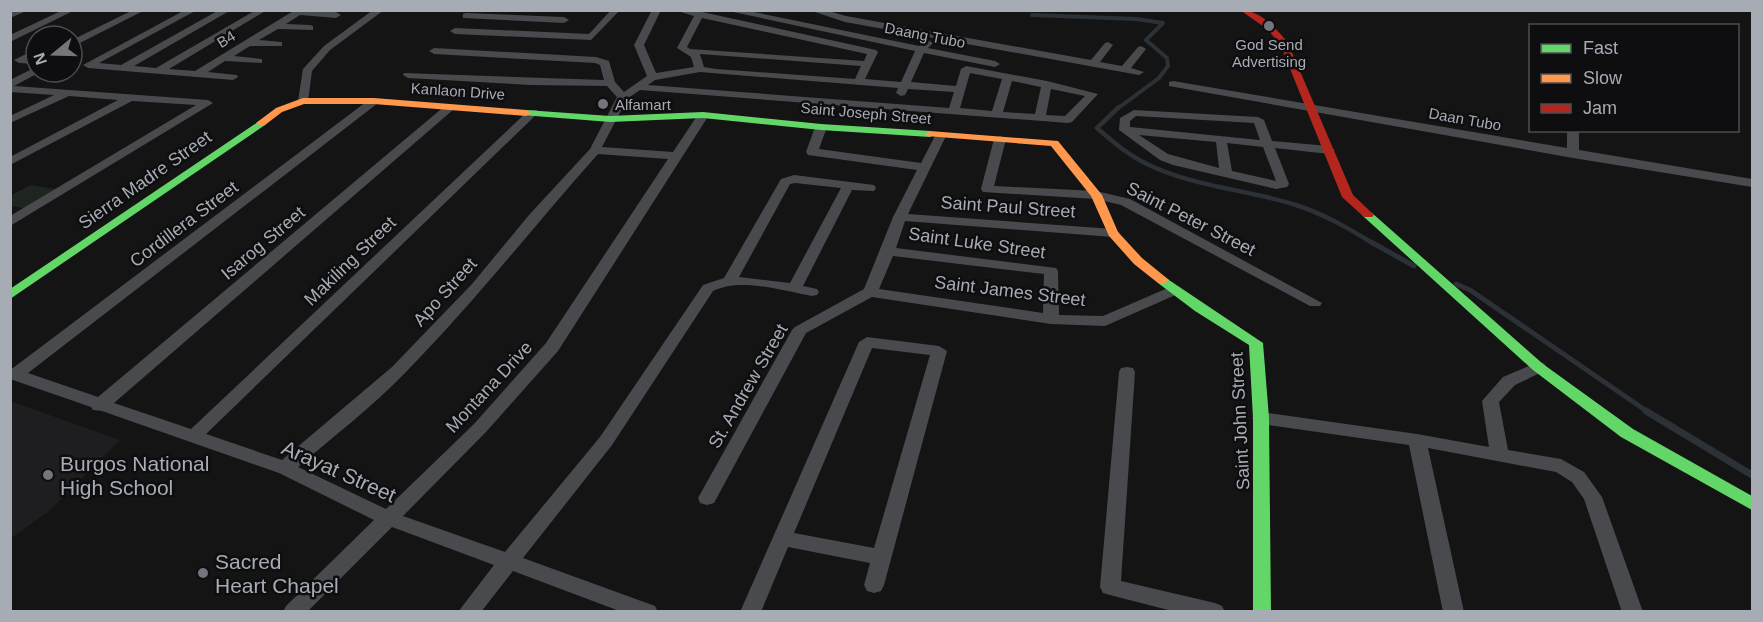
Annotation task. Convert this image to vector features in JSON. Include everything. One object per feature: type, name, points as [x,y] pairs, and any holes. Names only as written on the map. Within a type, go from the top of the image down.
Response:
[{"type":"street","points":[[10,15],[21,10]]},
{"type":"street","points":[[10,39],[71,10]]},
{"type":"street","points":[[84,28],[119,10]]},
{"type":"street","points":[[84,38],[141,10]]},
{"type":"street","points":[[193,10],[88,65],[233,77]]},
{"type":"street","points":[[123,68],[227,10]]},
{"type":"street","points":[[159,70],[263,10]]},
{"type":"street","points":[[303,101],[307,71],[327,48],[380,10]]},
{"type":"street","points":[[557,36],[564,20],[574,10]]},
{"type":"street","points":[[455,32],[591,37],[616,10]]},
{"type":"street","points":[[652,77],[639,45],[657,10]]},
{"type":"street","points":[[678,10],[873,52],[858,82]]},
{"type":"street","name":"Daang Tubo","points":[[728,10],[921,50],[1009,71]]},
{"type":"street","points":[[1244,10],[1270,27],[1284,43],[1348,196],[1414,258],[1538,367],[1627,433],[1752,504]]},
{"type":"street","points":[[301,11],[336,15]]},
{"type":"street","name":"B4","points":[[197,74],[301,11]]},
{"type":"street","points":[[818,11],[938,36],[1139,72]]},
{"type":"street","points":[[699,15],[682,48],[692,51],[868,64]]},
{"type":"street","points":[[466,16],[564,20]]},
{"type":"street","points":[[276,26],[310,28]]},
{"type":"street","points":[[898,106],[903,86],[921,50],[938,36]]},
{"type":"street","points":[[249,43],[279,45]]},
{"type":"street","points":[[1093,64],[1108,45]]},
{"type":"street","points":[[1125,69],[1141,49]]},
{"type":"street","points":[[434,51],[596,60],[605,63],[610,83],[623,97],[652,77],[700,69],[960,89]]},
{"type":"street","points":[[692,51],[700,69]]},
{"type":"street","points":[[223,58],[258,61]]},
{"type":"street","points":[[639,87],[1068,120],[1093,94],[1047,84],[1009,71],[966,69],[954,110]]},
{"type":"street","points":[[997,114],[1009,71]]},
{"type":"street","points":[[408,75],[531,82],[610,83]]},
{"type":"street","points":[[10,84],[24,76]]},
{"type":"street","points":[[1040,117],[1047,84]]},
{"type":"street","name":"Daan Tubo","points":[[1173,84],[1752,183]]},
{"type":"street","points":[[10,89],[208,103],[17,214],[10,222]]},
{"type":"street","points":[[10,120],[67,93]]},
{"type":"street","points":[[10,162],[130,97]]},
{"type":"street","name":"Apo Street","points":[[285,468],[398,371],[477,287],[534,218],[596,150],[623,97]]},
{"type":"street","name":"Kanlaon Drive","points":[[303,101],[374,101],[610,119]]},
{"type":"street","name":"Sierra Madre Street","points":[[10,294],[279,110],[303,101]]},
{"type":"street","name":"Cordillera Street","points":[[13,374],[374,101]]},
{"type":"street","name":"Isarog Street","points":[[99,406],[450,107]]},
{"type":"street","name":"Makiling Street","points":[[193,437],[533,112]]},
{"type":"street","points":[[1134,113],[1258,120],[1283,184],[1276,185],[1164,157],[1125,130],[1124,120],[1134,113]]},
{"type":"street","name":"Saint Joseph Street","points":[[610,119],[632,116],[704,115],[821,127],[1054,143],[1096,195]]},
{"type":"street","name":"Montana Drive","points":[[293,612],[480,428],[552,347],[704,115]]},
{"type":"street","points":[[821,127],[812,152],[923,167]]},
{"type":"street","points":[[1125,130],[1329,150]]},
{"type":"street","points":[[1573,132],[1573,154]]},
{"type":"street","points":[[870,292],[900,217],[940,136]]},
{"type":"street","name":"Saint Peter Street","points":[[1000,139],[987,189],[1096,195],[1125,202],[1315,303]]},
{"type":"street","points":[[1221,140],[1226,173]]},
{"type":"street","points":[[596,150],[675,156]]},
{"type":"street","points":[[730,280],[785,182],[794,180],[870,188]]},
{"type":"street","points":[[794,289],[848,186]]},
{"type":"street","name":"Saint John Street","points":[[1096,195],[1113,233],[1138,261],[1175,290],[1256,343],[1262,418],[1262,612]]},
{"type":"street","name":"Saint Paul Street","points":[[900,217],[1113,233]]},
{"type":"street","name":"Saint Luke Street","points":[[888,251],[1051,271],[1051,319]]},
{"type":"street","points":[[468,612],[606,441],[708,288],[713,284],[730,280],[812,292]]},
{"type":"street","name":"Saint James Street","points":[[870,292],[1051,319],[1105,321],[1175,290]]},
{"type":"street","name":"St. Andrew Street","points":[[707,498],[800,330],[870,292]]},
{"type":"street","points":[[750,612],[867,342],[939,351],[873,585]]},
{"type":"street","points":[[1500,454],[1495,439],[1497,428],[1490,401],[1509,381],[1538,367]]},
{"type":"street","points":[[1127,372],[1110,587],[1215,612]]},
{"type":"street","name":"Arayat Street","points":[[13,374],[99,406],[285,468],[388,518],[648,612]]},
{"type":"street","points":[[1262,418],[1417,440],[1561,466],[1578,477],[1593,497],[1633,612]]},
{"type":"street","points":[[1417,440],[1454,612]]},
{"type":"street","points":[[782,538],[881,557]]},
{"type":"shaded area","points":[[30,185],[62,190],[28,209],[11,206],[10,196]]},
{"type":"shaded area","name":"Burgos National High School","points":[[10,401],[120,440],[49,511],[11,538]]},
{"type":"waterway","points":[[1032,15],[1136,19],[1163,23],[1146,40],[1167,58],[1168,66],[1159,78],[1117,109]]},
{"type":"waterway","points":[[1119,107],[1097,128],[1145,163],[1200,183],[1277,200],[1306,209],[1336,222],[1374,244]]},
{"type":"waterway","points":[[1371,242],[1414,266]]},
{"type":"waterway","points":[[1456,284],[1470,290],[1648,412]]},
{"type":"waterway","points":[[1646,411],[1752,475]]},
{"type":"traffic: fast","points":[[526,113],[610,119],[703,115],[821,127],[930,134]]},
{"type":"traffic: fast","points":[[10,295],[261,123]]},
{"type":"traffic: fast","points":[[1368,215],[1538,367],[1627,433],[1752,504]]},
{"type":"traffic: fast","points":[[1163,280],[1200,308],[1256,343],[1261,418],[1262,612]]},
{"type":"traffic: slow","points":[[261,123],[279,110],[303,101],[374,101],[526,113]]},
{"type":"traffic: slow","points":[[930,134],[1054,143],[1096,195],[1113,233],[1138,261],[1163,280]]},
{"type":"traffic: jam","points":[[1244,10],[1270,27],[1284,43],[1348,197],[1368,215]]},
{"type":"place","name":"God Send Advertising","points":[[1269,26]]},
{"type":"place","name":"Alfamart","points":[[603,104]]},
{"type":"place","name":"Burgos National High School","points":[[48,475]]},
{"type":"place","name":"Sacred Heart Chapel","points":[[203,573]]}]
